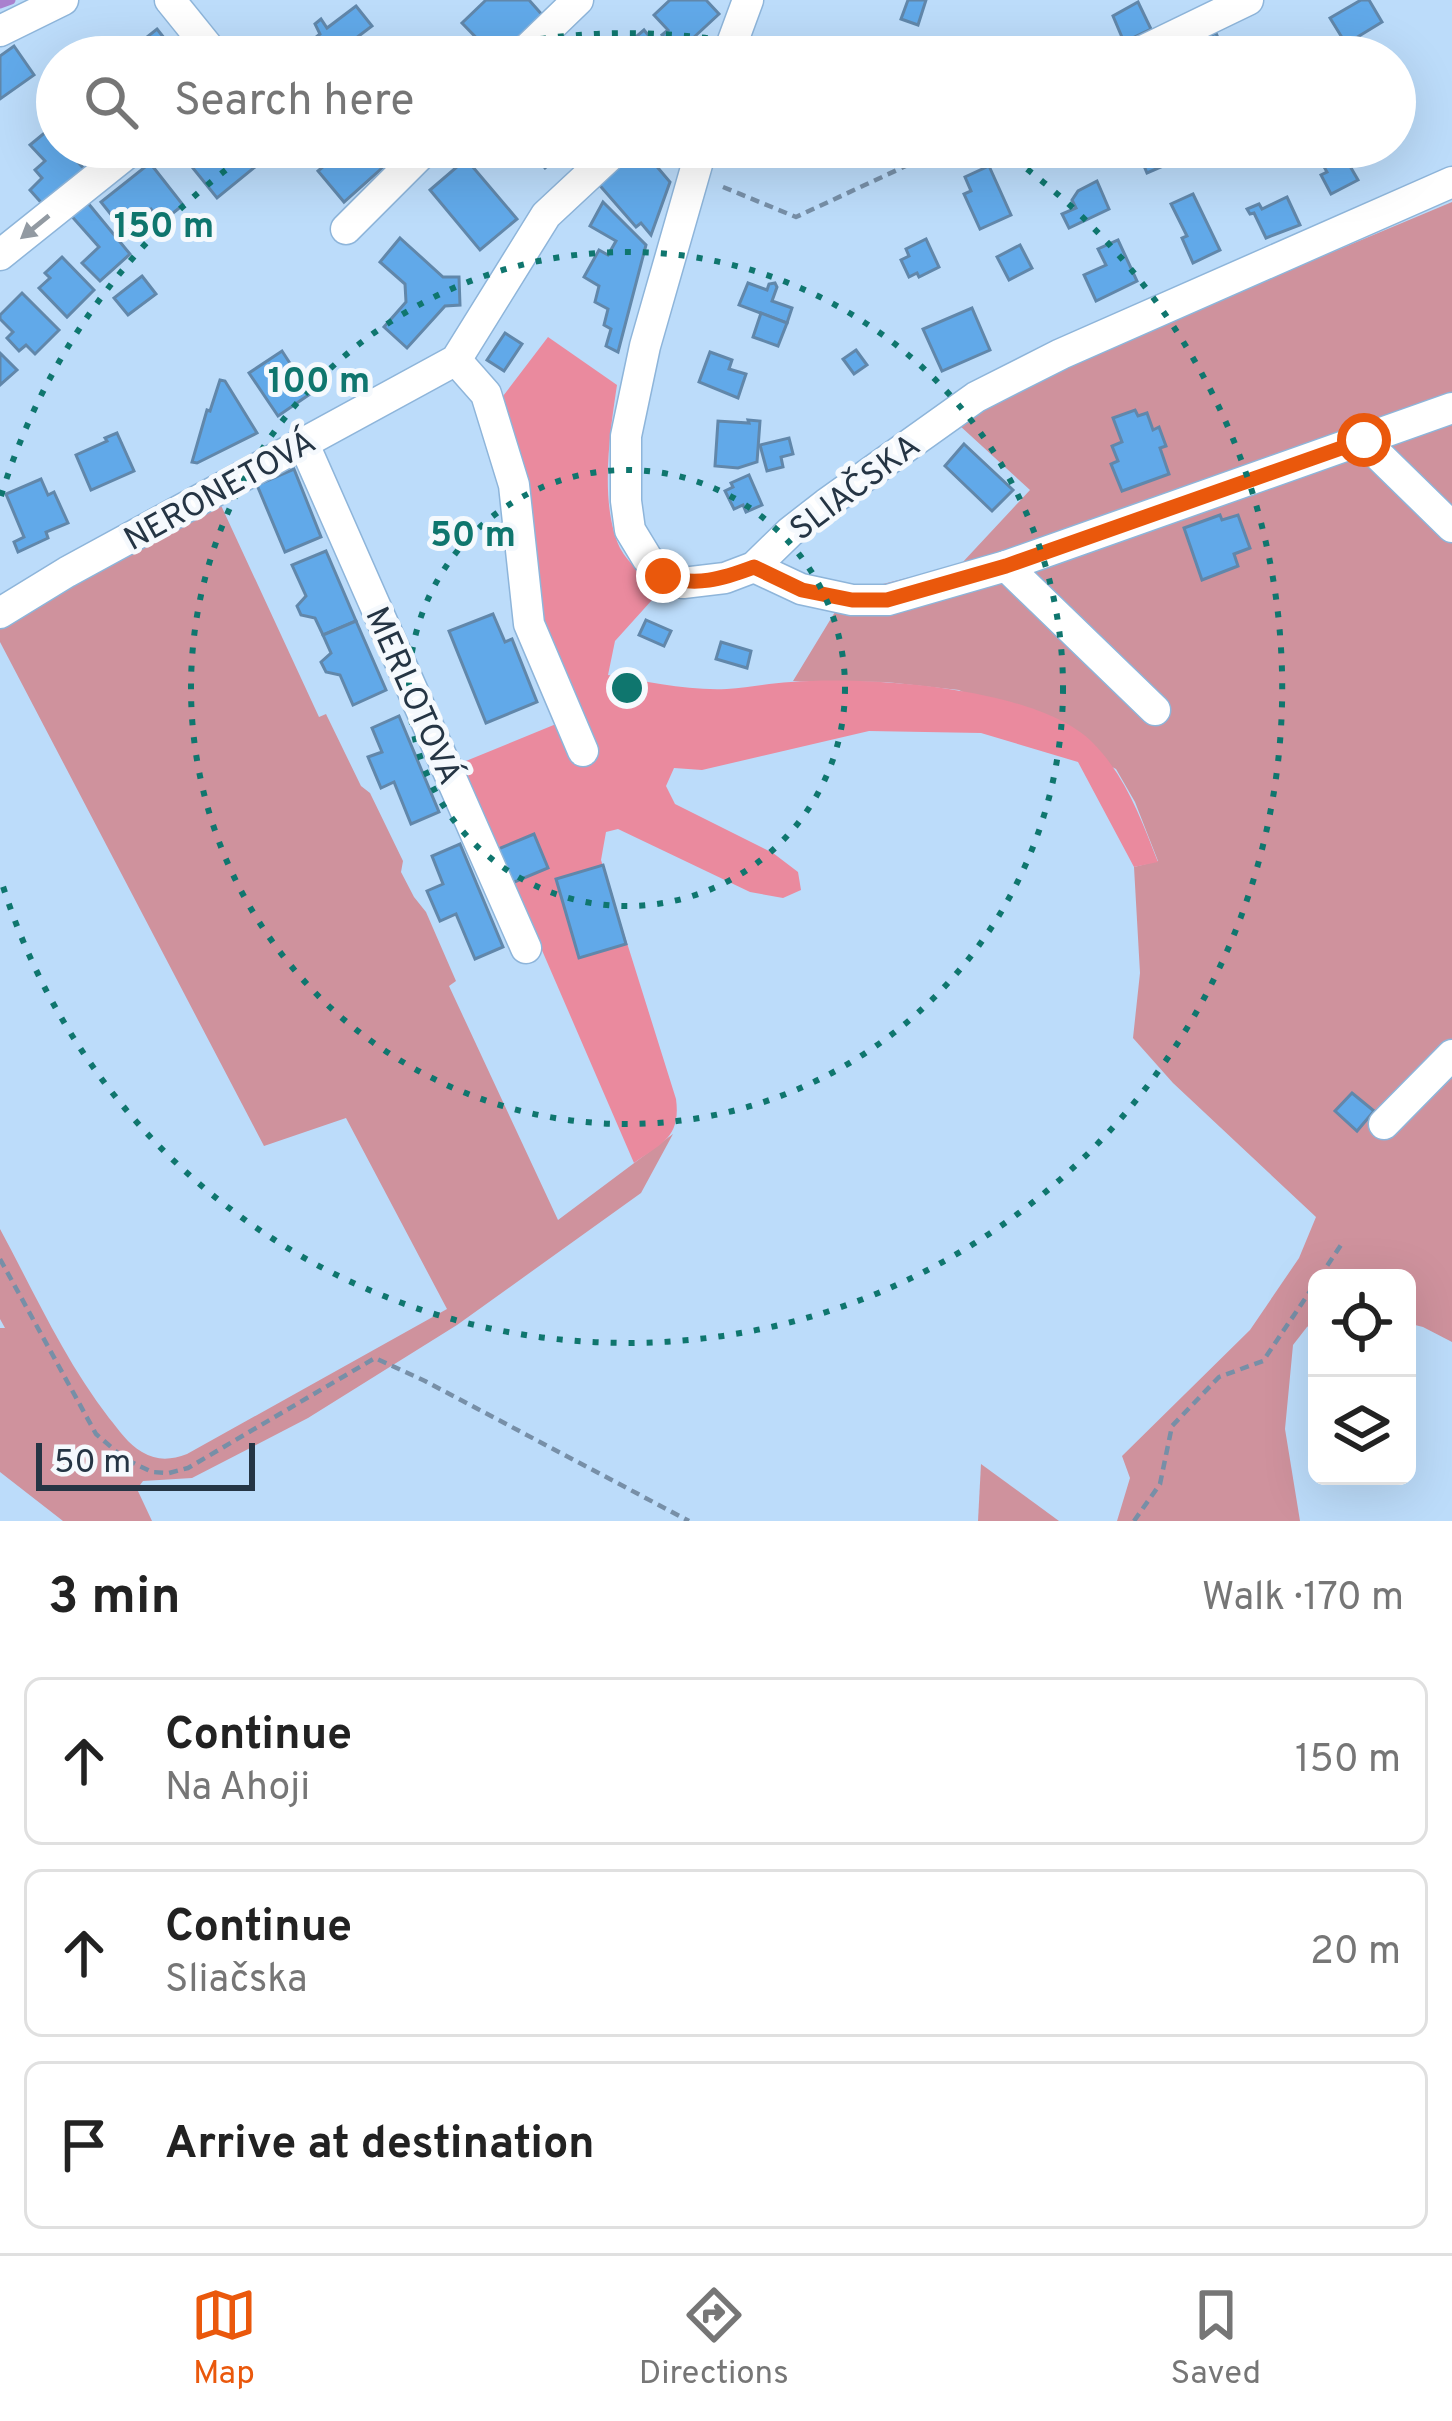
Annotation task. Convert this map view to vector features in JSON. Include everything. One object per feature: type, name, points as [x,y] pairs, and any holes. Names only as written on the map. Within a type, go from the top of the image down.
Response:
[{"type":"street","points":[[0,32],[62,0]]},
{"type":"street","points":[[170,0],[199,36]]},
{"type":"street","points":[[541,36],[578,0]]},
{"type":"street","points":[[732,36],[748,0]]},
{"type":"street","points":[[1173,36],[1248,0]]},
{"type":"street","points":[[0,255],[109,168]]},
{"type":"street","points":[[346,229],[407,168]]},
{"type":"street","points":[[583,751],[529,624],[514,485],[486,394],[456,360],[546,214],[596,168]]},
{"type":"street","name":"SLIAČSKA","points":[[696,168],[626,436],[630,530],[663,576],[683,583],[724,578],[754,567],[808,518],[976,397],[1061,354],[1452,182]]},
{"type":"street","name":"NERONETOVÁ","points":[[0,613],[456,360]]},
{"type":"street","points":[[754,567],[802,590],[852,600],[887,600],[1006,566],[1452,408]]},
{"type":"street","points":[[1364,440],[1452,527]]},
{"type":"street","name":"MERLOTOVÁ","points":[[303,442],[526,948]]},
{"type":"street","points":[[1006,566],[1155,710]]},
{"type":"street","points":[[1384,1124],[1452,1055]]},
{"type":"path","points":[[748,196],[796,218],[900,168]]},
{"type":"path","points":[[1325,1269],[1341,1245]]},
{"type":"path","points":[[0,1259],[96,1434],[125,1459],[152,1472],[188,1468],[375,1358],[689,1521]]},
{"type":"path","points":[[1134,1521],[1160,1484],[1172,1426],[1220,1377],[1263,1360],[1308,1294]]},
{"type":"shaded area","points":[[1452,202],[1452,1342],[1416,1325],[1416,1269],[1308,1269],[1308,1326],[1293,1345],[1285,1429],[1300,1521],[1117,1521],[1130,1478],[1122,1456],[1250,1330],[1299,1258],[1316,1217],[1173,1083],[1133,1038],[1140,973],[1134,867],[1158,861],[1116,769],[959,690],[886,682],[793,681],[852,584],[883,584],[961,564],[1030,490],[959,425],[1063,365]]},
{"type":"shaded area","points":[[548,337],[617,385],[608,467],[614,530],[628,560],[661,590],[615,641],[608,675],[712,689],[823,681],[905,684],[993,697],[1032,709],[1066,723],[1104,755],[1131,799],[1158,862],[1134,867],[1078,762],[981,733],[869,731],[702,770],[674,768],[666,786],[675,804],[773,853],[798,872],[801,890],[783,898],[750,892],[618,829],[606,832],[601,860],[676,1099],[672,1131],[634,1163],[461,763],[578,715],[540,619],[500,400]]},
{"type":"shaded area","points":[[219,501],[319,717],[326,714],[403,861],[401,872],[426,912],[456,981],[449,986],[558,1220],[673,1134],[641,1193],[457,1325],[308,1418],[192,1478],[143,1481],[137,1489],[152,1521],[63,1521],[0,1472],[0,1328],[5,1328],[0,1319],[0,1229],[93,1396],[132,1445],[159,1458],[187,1454],[447,1309],[346,1118],[264,1146],[0,642],[0,628]]},
{"type":"shaded area","points":[[981,1464],[1059,1521],[978,1521]]},
{"type":"building","points":[[486,0],[529,0],[544,17],[524,36],[475,36],[462,23]]},
{"type":"building","points":[[670,0],[706,0],[719,14],[695,36],[663,36],[668,30],[654,15]]},
{"type":"building","points":[[908,0],[926,0],[918,25],[901,19]]},
{"type":"building","points":[[1369,0],[1382,22],[1359,36],[1341,36],[1330,18]]},
{"type":"building","points":[[1138,2],[1151,29],[1121,36],[1113,16]]},
{"type":"building","points":[[356,6],[372,26],[359,36],[318,36],[315,24],[321,19],[327,28]]},
{"type":"building","points":[[14,46],[34,75],[0,99],[0,56]]},
{"type":"building","points":[[144,168],[154,168],[183,205],[162,222],[151,209],[124,231],[101,202]]},
{"type":"building","points":[[193,168],[254,168],[217,198]]},
{"type":"building","points":[[322,168],[382,168],[344,202],[318,171]]},
{"type":"building","points":[[456,168],[474,168],[517,219],[480,250],[430,190]]},
{"type":"building","points":[[609,168],[658,168],[670,182],[651,235],[641,223],[636,227],[595,180]]},
{"type":"building","points":[[990,168],[1011,215],[980,229],[964,194],[971,191],[965,177]]},
{"type":"building","points":[[1325,168],[1351,168],[1358,180],[1331,194],[1321,175],[1327,172]]},
{"type":"building","points":[[35,170],[86,171],[46,208],[30,190],[42,178]]},
{"type":"building","points":[[1097,181],[1109,209],[1069,228],[1062,214],[1076,208],[1072,200],[1078,191]]},
{"type":"building","points":[[1193,194],[1220,250],[1193,263],[1182,238],[1187,236],[1171,204]]},
{"type":"building","points":[[83,197],[130,254],[100,281],[82,263],[99,247],[67,211]]},
{"type":"building","points":[[1287,197],[1300,225],[1266,238],[1254,213],[1247,209],[1259,204],[1262,209]]},
{"type":"building","points":[[603,202],[646,245],[618,352],[606,346],[611,329],[604,325],[608,309],[595,302],[599,286],[584,277],[599,250],[608,255],[616,241],[590,226]]},
{"type":"building","points":[[400,238],[443,277],[459,277],[460,305],[445,306],[407,348],[384,327],[406,302],[405,284],[380,262]]},
{"type":"building","points":[[926,239],[939,267],[909,277],[901,260],[909,256],[906,249]]},
{"type":"building","points":[[1118,240],[1137,281],[1096,301],[1084,275],[1106,265],[1098,249]]},
{"type":"building","points":[[1020,245],[1032,268],[1009,280],[997,257]]},
{"type":"building","points":[[62,257],[94,290],[67,317],[39,288],[50,278],[45,273]]},
{"type":"building","points":[[142,276],[156,294],[128,315],[114,298]]},
{"type":"building","points":[[748,283],[767,290],[775,283],[772,301],[792,308],[787,323],[739,305]]},
{"type":"building","points":[[22,293],[59,330],[35,354],[26,345],[19,351],[7,338],[13,332],[0,319]]},
{"type":"building","points":[[972,308],[990,350],[942,371],[923,329]]},
{"type":"building","points":[[761,313],[787,323],[778,346],[753,337]]},
{"type":"building","points":[[505,333],[522,344],[504,371],[487,360]]},
{"type":"building","points":[[856,350],[867,365],[854,374],[843,359]]},
{"type":"building","points":[[282,351],[310,394],[278,416],[249,373]]},
{"type":"building","points":[[710,352],[732,360],[729,369],[746,374],[738,398],[699,382]]},
{"type":"building","points":[[0,353],[17,370],[0,385]]},
{"type":"building","points":[[220,380],[257,433],[192,462],[207,410]]},
{"type":"building","points":[[1135,410],[1138,416],[1147,413],[1153,430],[1159,427],[1169,474],[1122,491],[1111,464],[1118,461],[1112,446],[1122,442],[1113,418]]},
{"type":"building","points":[[718,421],[760,421],[757,462],[738,468],[715,466]]},
{"type":"building","points":[[117,433],[134,471],[91,490],[76,455]]},
{"type":"building","points":[[789,438],[793,454],[781,457],[783,467],[767,471],[760,445]]},
{"type":"building","points":[[964,444],[1013,490],[992,511],[945,466]]},
{"type":"building","points":[[294,469],[321,537],[285,552],[257,485]]},
{"type":"building","points":[[749,475],[762,505],[746,512],[743,505],[734,509],[725,491]]},
{"type":"building","points":[[41,479],[48,495],[54,492],[68,523],[18,552],[14,542],[24,537],[6,494]]},
{"type":"building","points":[[1220,515],[1222,520],[1238,515],[1250,548],[1234,554],[1238,566],[1202,580],[1184,528]]},
{"type":"building","points":[[326,551],[356,621],[323,635],[315,618],[301,615],[297,606],[306,596],[292,565]]},
{"type":"building","points":[[493,614],[505,642],[512,639],[537,702],[486,723],[449,631]]},
{"type":"building","points":[[646,620],[671,631],[664,646],[639,635]]},
{"type":"building","points":[[356,621],[386,690],[353,705],[340,675],[326,672],[321,662],[331,653],[323,635]]},
{"type":"building","points":[[721,642],[751,651],[747,668],[716,659]]},
{"type":"building","points":[[399,716],[439,812],[411,824],[394,782],[381,788],[368,757],[382,752],[372,728]]},
{"type":"building","points":[[534,834],[548,868],[512,883],[498,849]]},
{"type":"building","points":[[460,844],[503,947],[475,959],[456,914],[440,921],[427,891],[443,884],[432,856]]},
{"type":"building","points":[[603,865],[626,944],[579,958],[556,879]]},
{"type":"building","points":[[1352,1093],[1374,1111],[1357,1131],[1335,1111]]},
{"type":"waterway","points":[[0,4],[11,0]]},
{"type":"route","points":[[663,576],[683,583],[724,578],[754,567],[802,590],[852,600],[887,600],[1006,566],[1364,440]]}]
